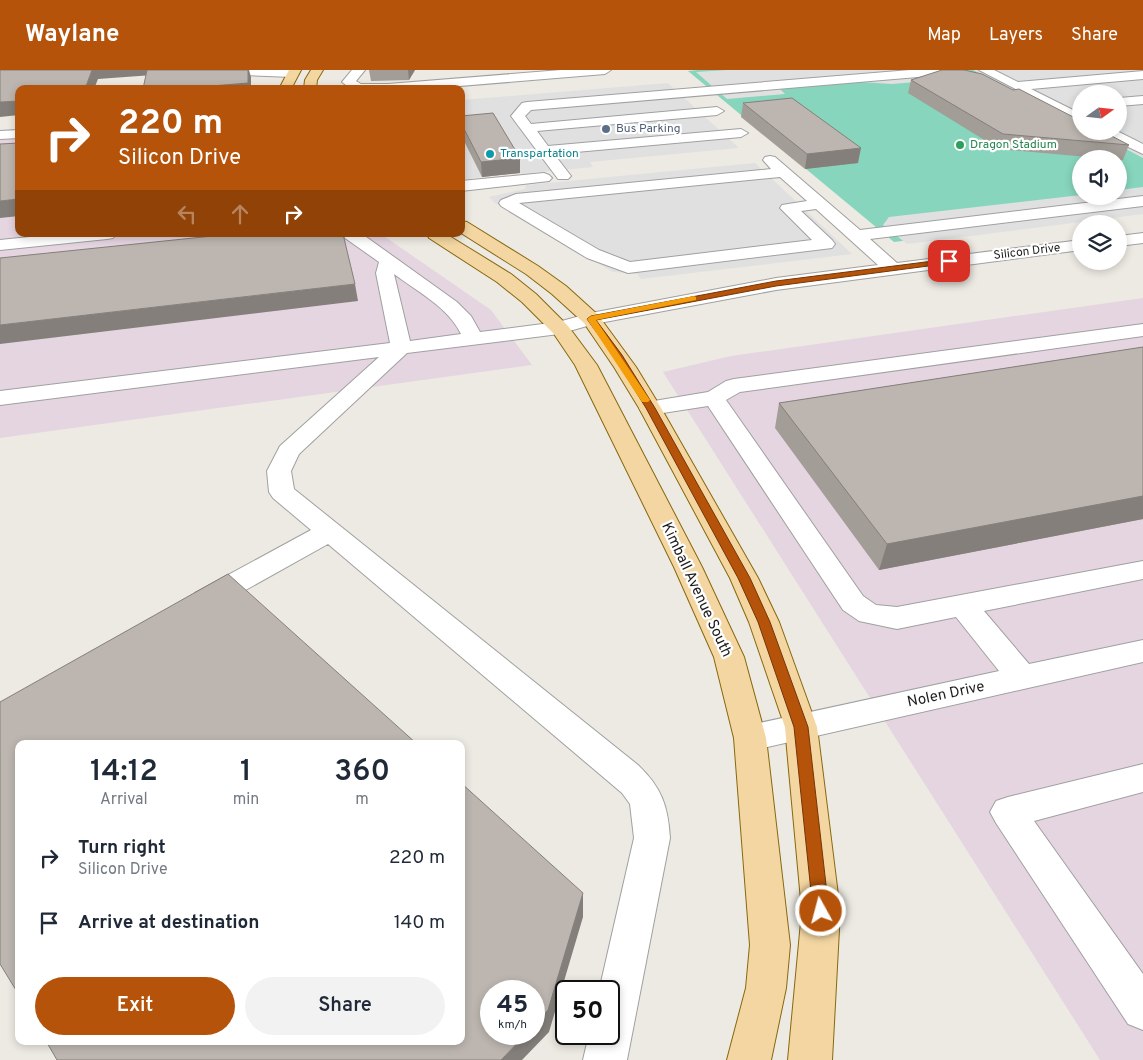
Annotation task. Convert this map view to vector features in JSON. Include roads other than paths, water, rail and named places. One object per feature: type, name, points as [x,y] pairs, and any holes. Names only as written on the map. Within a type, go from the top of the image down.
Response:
[{"type":"main road","points":[[311,85],[317,70]]},
{"type":"main road","points":[[287,85],[293,72]]},
{"type":"main road","points":[[465,228],[532,270],[559,290],[591,319],[620,359],[650,408],[744,578],[764,622],[801,727],[821,911],[810,1060]]},
{"type":"main road","name":"Kimball Avenue South","points":[[440,237],[504,278],[529,298],[559,328],[586,365],[688,567],[728,657],[750,738],[770,945],[766,988],[749,1060]]},
{"type":"street","points":[[219,70],[293,72]]},
{"type":"street","points":[[354,85],[348,82],[358,70]]},
{"type":"street","points":[[432,70],[427,80],[435,84]]},
{"type":"street","points":[[423,85],[605,70]]},
{"type":"street","points":[[559,194],[556,177],[545,151],[518,116],[527,106],[953,70]]},
{"type":"street","points":[[991,73],[1070,70]]},
{"type":"street","points":[[991,73],[1072,114]]},
{"type":"street","points":[[1017,86],[1143,75]]},
{"type":"street","points":[[684,80],[758,152],[892,268]]},
{"type":"street","points":[[1037,96],[1143,87]]},
{"type":"street","points":[[1128,101],[1143,100]]},
{"type":"street","points":[[1059,108],[1072,107]]},
{"type":"street","points":[[528,128],[717,111]]},
{"type":"street","points":[[1128,129],[1135,129]]},
{"type":"street","points":[[0,135],[15,134]]},
{"type":"street","points":[[545,151],[741,134]]},
{"type":"street","points":[[1126,140],[1140,147]]},
{"type":"street","points":[[783,172],[559,194],[516,199],[507,203],[593,254],[628,268],[826,244],[788,208],[820,204]]},
{"type":"street","points":[[465,186],[582,174]]},
{"type":"street","points":[[855,236],[1143,201]]},
{"type":"street","points":[[0,230],[15,228]]},
{"type":"street","points":[[0,245],[76,237]]},
{"type":"street","points":[[355,237],[450,306],[464,320],[474,339]]},
{"type":"street","points":[[1127,240],[1143,238]]},
{"type":"street","points":[[39,258],[45,240]]},
{"type":"street","name":"Silicon Drive","points":[[0,398],[559,328],[591,319],[776,284],[1072,246]]},
{"type":"street","points":[[388,261],[385,273],[400,348],[288,451],[279,471],[282,492],[643,790],[650,810],[652,838],[605,1060]]},
{"type":"street","points":[[650,408],[714,398],[734,386],[1143,330]]},
{"type":"street","points":[[714,398],[853,603],[869,614],[897,618],[1143,570]]},
{"type":"street","points":[[182,613],[330,531]]},
{"type":"street","points":[[964,606],[1022,678]]},
{"type":"street","name":"Nolen Drive","points":[[750,738],[1022,678],[1138,658]]},
{"type":"street","points":[[1143,778],[1008,812],[1143,1009]]},
{"type":"place","name":"Bus Parking","points":[[606,129]]},
{"type":"place","name":"Dragon Stadium","points":[[960,145]]},
{"type":"place","name":"Transpartation","points":[[490,154]]}]
